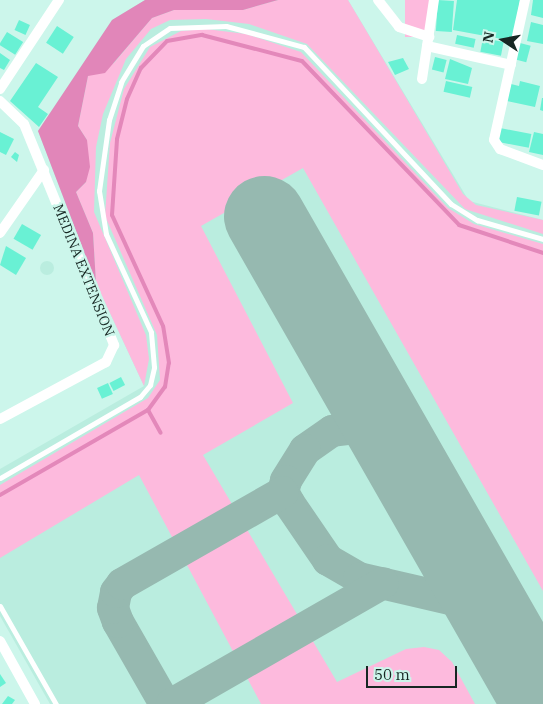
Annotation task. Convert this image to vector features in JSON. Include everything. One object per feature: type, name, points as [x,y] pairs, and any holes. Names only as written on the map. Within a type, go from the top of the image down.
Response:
[{"type":"street","points":[[0,90],[59,0]]},
{"type":"street","points":[[378,0],[399,27],[428,42],[510,65]]},
{"type":"street","points":[[422,78],[434,0]]},
{"type":"street","points":[[525,0],[495,143],[543,165]]},
{"type":"street","name":"MEDINA EXTENSION","points":[[0,101],[24,124],[110,332],[113,353],[106,362],[0,419]]},
{"type":"street","points":[[0,233],[44,170]]},
{"type":"street","points":[[0,642],[36,704]]},
{"type":"lane","points":[[0,478],[140,397],[150,385],[154,367],[151,332],[102,222],[100,183],[109,120],[121,82],[142,46],[170,28],[226,26],[304,47],[451,204],[477,220],[543,239]]},
{"type":"lane","points":[[0,606],[56,704]]},
{"type":"shaded area","points":[[145,0],[348,0],[469,201],[543,220],[543,704],[50,704],[0,616],[0,469],[144,386],[96,283],[38,131],[112,20]]},
{"type":"shaded area","points":[[145,0],[278,0],[243,10],[174,10],[152,18],[105,73],[88,76],[78,126],[87,140],[90,167],[86,182],[76,192],[93,233],[96,283],[38,131],[112,20]]},
{"type":"shaded area","points":[[278,0],[348,0],[463,194],[476,205],[543,220],[543,234],[465,209],[307,44],[249,24],[206,19],[170,20],[151,29],[126,59],[103,114],[96,147],[94,212],[146,335],[149,359],[144,386],[96,283],[93,233],[76,192],[86,182],[87,140],[78,126],[88,76],[114,63],[152,18],[174,10],[243,10]]},
{"type":"shaded area","points":[[405,0],[429,0],[429,37],[405,37]]},
{"type":"shaded area","points":[[206,29],[246,34],[301,52],[448,208],[474,224],[543,244],[543,591],[303,168],[201,226],[293,403],[203,455],[337,682],[406,649],[424,647],[439,650],[452,662],[475,704],[261,704],[139,475],[0,558],[0,485],[148,398],[160,380],[157,335],[105,216],[110,143],[124,89],[150,47],[181,31]]},
{"type":"shaded area","points":[[47,261],[52,263],[54,268],[52,273],[47,275],[42,273],[40,268],[42,263]]},
{"type":"building","points":[[438,0],[454,1],[452,32],[436,31]]},
{"type":"building","points":[[457,0],[520,0],[513,41],[453,30]]},
{"type":"building","points":[[533,0],[543,0],[543,18],[531,15]]},
{"type":"building","points":[[19,20],[30,25],[25,35],[15,30]]},
{"type":"building","points":[[531,22],[543,25],[543,44],[527,41]]},
{"type":"building","points":[[57,26],[74,37],[63,54],[46,43]]},
{"type":"building","points":[[7,32],[23,42],[15,55],[0,45]]},
{"type":"building","points":[[457,35],[476,39],[474,48],[455,44]]},
{"type":"building","points":[[483,38],[504,42],[501,56],[480,52]]},
{"type":"building","points":[[520,43],[531,46],[526,62],[516,59]]},
{"type":"building","points":[[0,53],[10,60],[4,70],[0,68]]},
{"type":"building","points":[[435,57],[447,60],[443,73],[432,70]]},
{"type":"building","points":[[403,58],[409,69],[395,75],[388,62]]},
{"type":"building","points":[[450,59],[472,68],[468,84],[445,79]]},
{"type":"building","points":[[36,63],[58,77],[38,107],[48,114],[39,127],[10,101]]},
{"type":"building","points":[[446,81],[472,87],[470,98],[444,92]]},
{"type":"building","points":[[520,81],[540,86],[535,107],[507,101],[511,84],[519,86]]},
{"type":"building","points":[[543,98],[543,111],[540,110]]},
{"type":"building","points":[[500,128],[531,134],[529,148],[497,142]]},
{"type":"building","points":[[0,132],[14,139],[6,155],[0,152]]},
{"type":"building","points":[[534,132],[543,134],[543,155],[529,152]]},
{"type":"building","points":[[15,152],[19,155],[17,162],[11,157]]},
{"type":"building","points":[[517,197],[542,202],[539,216],[514,211]]},
{"type":"building","points":[[22,224],[41,235],[33,250],[14,239]]},
{"type":"building","points":[[6,246],[26,258],[16,275],[0,265]]},
{"type":"building","points":[[121,377],[125,385],[114,391],[109,383]]},
{"type":"building","points":[[108,383],[113,394],[102,399],[97,388]]},
{"type":"building","points":[[0,674],[6,683],[0,687]]},
{"type":"building","points":[[8,696],[15,700],[12,704],[2,704]]},
{"type":"waterway","points":[[0,495],[148,410],[165,387],[169,363],[163,326],[112,215],[117,139],[127,99],[141,68],[167,41],[202,35],[302,61],[459,225],[543,253]]},
{"type":"waterway","points":[[148,410],[161,433]]},
{"type":"taxiway","points":[[451,543],[439,478],[425,453],[402,434],[372,426],[332,431],[305,450],[286,481],[283,492],[328,560],[359,578],[463,602],[494,624],[507,640]]},
{"type":"taxiway","points":[[165,704],[118,622],[113,608],[116,592],[122,584],[283,492]]},
{"type":"taxiway","points":[[172,704],[383,583]]},
{"type":"runway","points":[[264,216],[543,704]]}]
